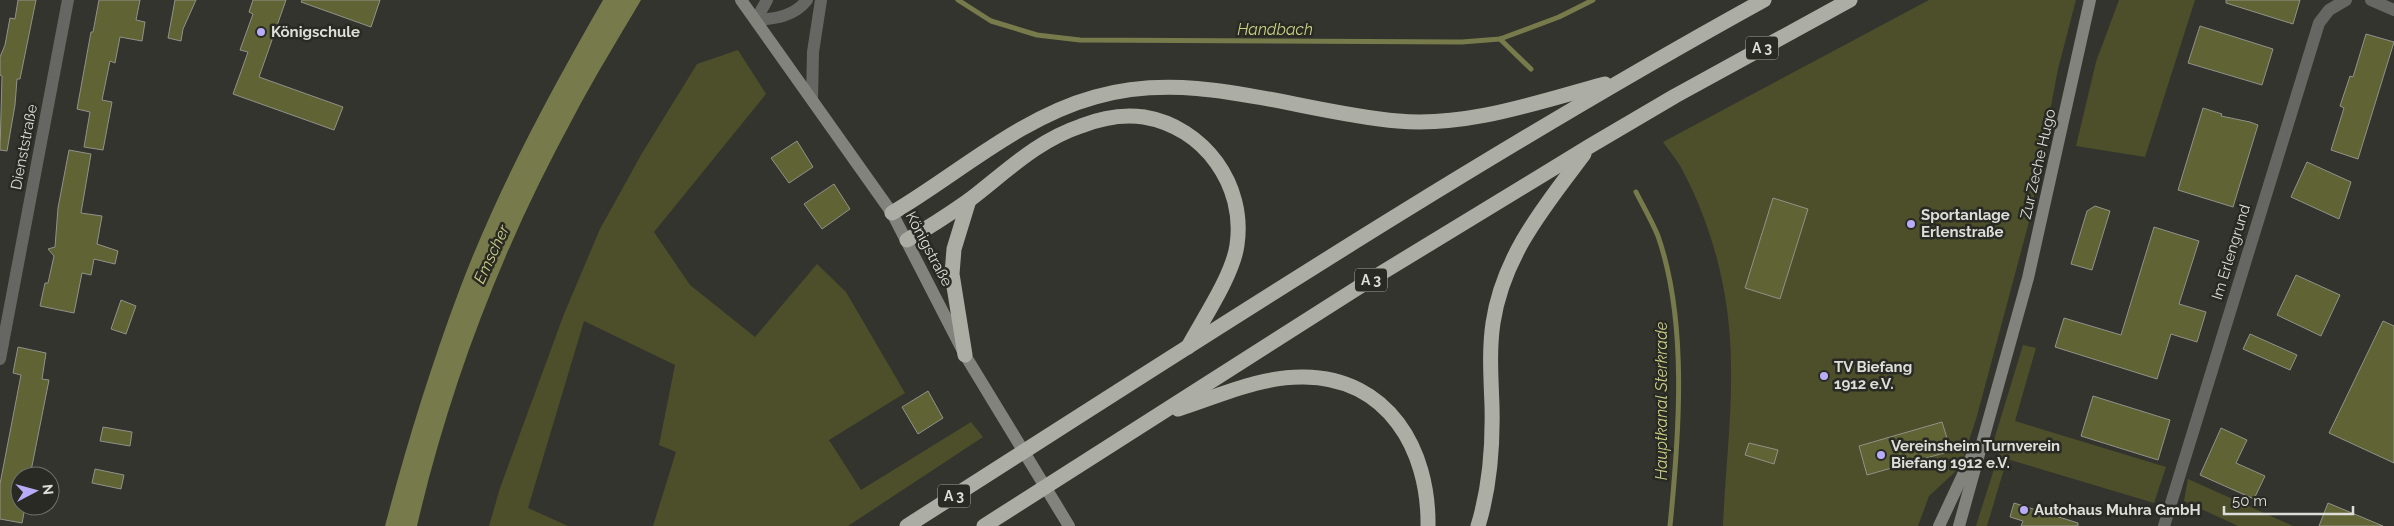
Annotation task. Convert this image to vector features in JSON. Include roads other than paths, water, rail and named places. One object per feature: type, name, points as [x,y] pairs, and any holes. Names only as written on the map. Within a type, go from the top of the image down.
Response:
[{"type":"highway","name":"A 3","points":[[907,526],[1354,242],[1624,79],[1764,0]]},
{"type":"highway","name":"A 3","points":[[984,526],[1362,286],[1590,146],[1684,91],[1850,0]]},
{"type":"highway","points":[[892,213],[1006,138],[1043,117],[1082,100],[1123,90],[1149,87],[1199,88],[1369,118],[1399,121],[1444,121],[1504,112],[1624,79]]},
{"type":"highway","points":[[907,240],[969,200],[1002,172],[1038,146],[1064,132],[1097,120],[1115,117],[1145,118],[1172,126],[1193,138],[1211,154],[1221,168],[1233,194],[1239,224],[1237,246],[1231,266],[1187,348]]},
{"type":"highway","points":[[1478,526],[1488,490],[1490,467],[1491,348],[1493,323],[1502,284],[1525,233],[1590,146]]},
{"type":"highway","points":[[965,355],[952,274],[954,249],[969,200]]},
{"type":"highway","points":[[1156,416],[1270,380],[1303,377],[1345,384],[1380,403],[1391,412],[1401,427],[1418,463],[1425,489],[1428,526]]},
{"type":"street","name":"Dienststraße","points":[[0,359],[68,0]]},
{"type":"street","name":"Königstraße","points":[[742,0],[892,213],[965,355],[1069,526]]},
{"type":"street","points":[[756,20],[767,0]]},
{"type":"street","points":[[756,20],[769,19],[791,13],[807,0]]},
{"type":"street","points":[[812,99],[813,52],[821,0]]},
{"type":"street","name":"Zur Zeche Hugo","points":[[1959,526],[2008,353],[2042,221],[2090,0]]},
{"type":"street","name":"Im Erlengrund","points":[[2164,526],[2319,23],[2329,10],[2346,0]]},
{"type":"street","points":[[2371,0],[2394,10]]},
{"type":"street","name":"Zur Zeche Hugo","points":[[1939,526],[1988,421]]},
{"type":"water","name":"Emscher","points":[[603,0],[641,0],[589,88],[548,166],[502,266],[462,368],[445,420],[417,526],[385,526],[428,378],[474,253],[525,143]]},
{"type":"waterway","name":"Handbach","points":[[958,0],[991,21],[1037,35],[1080,40],[1462,42],[1500,39],[1559,17],[1593,0]]},
{"type":"waterway","name":"Hauptkanal Sterkrade","points":[[1500,39],[1531,69]]},
{"type":"waterway","name":"Hauptkanal Sterkrade","points":[[1636,192],[1658,236],[1674,305],[1679,380],[1676,455],[1670,526]]},
{"type":"place","name":"Königschule","points":[[261,32]]},
{"type":"place","name":"Sportanlage Erlenstraße","points":[[1911,224]]},
{"type":"place","name":"TV Biefang 1912 e.V.","points":[[1824,376]]},
{"type":"place","name":"Vereinsheim Turnverein Biefang 1912 e.V.","points":[[1881,455]]},
{"type":"place","name":"Autohaus Muhra GmbH","points":[[2024,510]]}]
